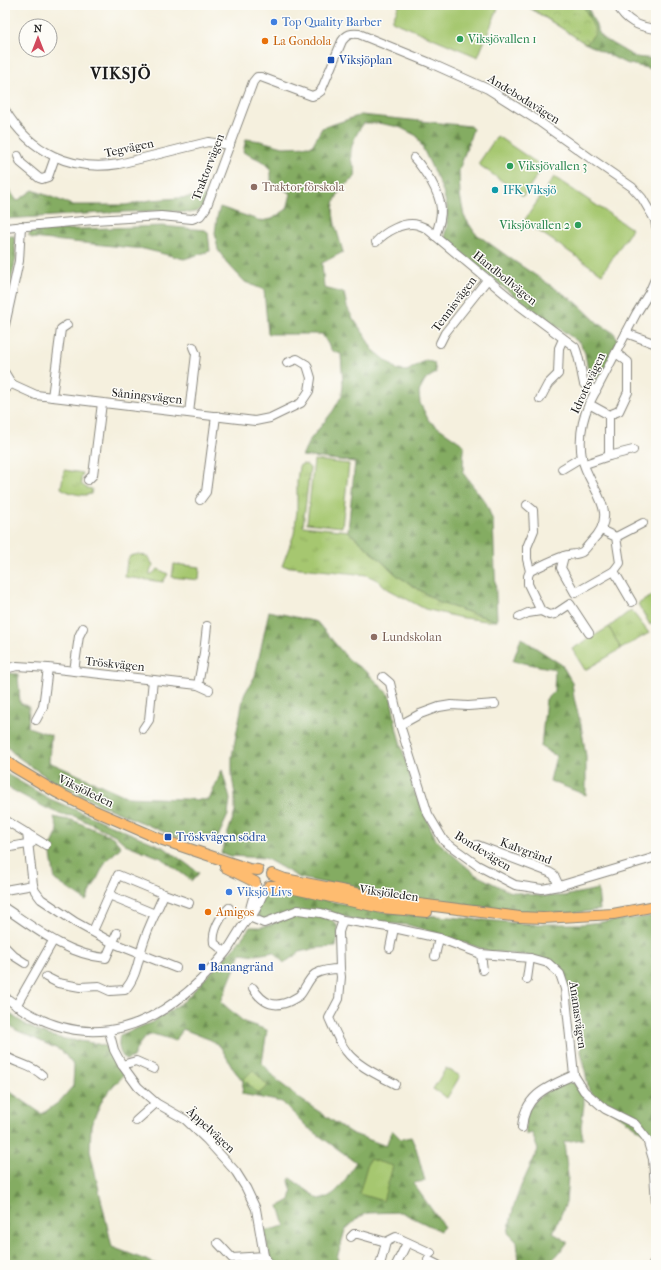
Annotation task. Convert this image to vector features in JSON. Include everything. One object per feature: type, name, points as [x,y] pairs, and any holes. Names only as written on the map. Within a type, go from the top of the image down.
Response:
[{"type":"main road","name":"Viksjöleden","points":[[5,759],[14,767],[56,792],[248,877],[256,883]]},
{"type":"main road","name":"Viksjöleden","points":[[183,848],[249,869],[258,870]]},
{"type":"main road","points":[[264,868],[272,874],[273,880],[268,886],[261,887],[256,883],[254,876],[258,870],[264,868]]},
{"type":"main road","name":"Viksjöleden","points":[[272,874],[285,880],[396,901],[507,916]]},
{"type":"main road","name":"Viksjöleden","points":[[268,886],[281,886],[382,908],[456,914],[544,918],[578,917],[613,914],[656,906]]},
{"type":"street","points":[[617,5],[621,12],[631,22],[647,28],[656,29]]},
{"type":"street","name":"Traktorvägen","points":[[6,228],[94,220],[161,216],[192,219],[200,216],[206,208],[253,82],[257,78],[261,77],[296,92],[312,96],[317,94],[321,91],[345,36],[352,33],[356,34]]},
{"type":"street","name":"Andebodavägen","points":[[356,34],[430,63],[488,89],[500,96],[542,123],[632,187],[642,198],[656,222]]},
{"type":"street","name":"Tegvägen","points":[[5,110],[17,128],[33,145],[55,157],[83,165],[110,166],[208,142],[230,144]]},
{"type":"street","points":[[18,156],[21,163],[42,179],[48,176],[55,157]]},
{"type":"street","points":[[414,158],[429,178],[440,202],[440,223],[435,236]]},
{"type":"street","name":"Handbollvägen","points":[[376,242],[388,231],[407,224],[417,224],[427,229],[487,280],[575,347],[580,358],[581,374],[584,384],[596,391]]},
{"type":"street","points":[[5,325],[19,261],[21,226]]},
{"type":"street","name":"Idrottsvägen","points":[[601,530],[604,513],[600,498],[583,461],[582,444],[585,413],[656,277]]},
{"type":"street","name":"Tennisvägen","points":[[440,343],[445,332],[487,280]]},
{"type":"street","points":[[52,397],[60,328],[67,325]]},
{"type":"street","points":[[626,333],[656,344]]},
{"type":"street","points":[[540,399],[548,384],[558,374],[559,348],[563,339]]},
{"type":"street","name":"Såningsvägen","points":[[189,413],[196,354],[193,347]]},
{"type":"street","points":[[608,415],[619,411],[628,392],[628,362],[616,353]]},
{"type":"street","name":"Såningsvägen","points":[[5,373],[8,386],[36,394],[256,421],[270,418],[301,403],[309,392],[311,378],[307,365],[296,359],[287,363]]},
{"type":"street","name":"Såningsvägen","points":[[88,480],[93,476],[102,403]]},
{"type":"street","points":[[589,404],[608,415]]},
{"type":"street","points":[[608,415],[609,456]]},
{"type":"street","points":[[200,500],[206,492],[216,416]]},
{"type":"street","points":[[562,469],[583,461],[633,450]]},
{"type":"street","points":[[527,504],[533,510],[534,516],[534,530],[527,547],[527,559],[530,571],[528,576],[528,584],[541,611]]},
{"type":"street","points":[[616,537],[643,523]]},
{"type":"street","points":[[530,571],[564,556],[582,552],[601,530],[616,537]]},
{"type":"street","points":[[589,633],[570,604],[570,597],[614,571],[620,563],[616,537]]},
{"type":"street","points":[[564,556],[561,568],[575,593]]},
{"type":"street","points":[[614,571],[632,602]]},
{"type":"street","points":[[519,617],[528,613],[541,611],[549,615],[555,614],[570,604]]},
{"type":"street","points":[[198,685],[208,626]]},
{"type":"street","name":"Tröskvägen","points":[[74,671],[79,636],[84,628]]},
{"type":"street","name":"Tröskvägen","points":[[5,669],[17,666],[48,668],[198,685],[209,690]]},
{"type":"street","points":[[36,720],[43,707],[48,668]]},
{"type":"street","name":"Bondevägen","points":[[383,677],[390,683],[400,724],[428,814],[444,841],[477,865],[515,885],[542,889],[559,886],[656,857]]},
{"type":"street","name":"Tröskvägen","points":[[143,729],[149,720],[153,680]]},
{"type":"street","points":[[400,724],[439,707],[451,705],[468,706],[495,704]]},
{"type":"street","points":[[5,820],[42,843],[5,848]]},
{"type":"street","points":[[27,833],[33,885],[35,891],[41,899],[75,922],[113,942],[176,968]]},
{"type":"street","name":"Kalvgränd","points":[[477,845],[549,872],[554,875],[559,886]]},
{"type":"street","points":[[93,931],[118,876],[189,903]]},
{"type":"street","points":[[249,917],[249,912],[256,890],[256,883]]},
{"type":"street","points":[[5,890],[33,885]]},
{"type":"street","points":[[5,997],[16,1006],[38,1018],[67,1028],[92,1031],[109,1031],[135,1024],[158,1014],[179,1000],[196,984],[225,952],[249,917],[253,914],[268,886]]},
{"type":"street","points":[[46,977],[58,983],[80,987],[99,986],[110,991],[125,990],[130,985],[140,961],[143,944],[164,894]]},
{"type":"street","points":[[109,895],[155,914]]},
{"type":"street","points":[[5,908],[53,941],[94,957],[106,958],[117,933]]},
{"type":"street","points":[[225,952],[214,943],[213,937],[223,914],[229,908]]},
{"type":"street","name":"Ananasvägen","points":[[249,917],[264,923],[298,910],[321,913],[343,920],[394,928],[439,938],[481,954],[530,958],[548,963],[560,974],[565,989],[574,1075],[584,1091],[605,1109],[635,1124],[647,1139],[653,1159],[656,1204]]},
{"type":"street","points":[[343,920],[339,932],[341,976],[339,999],[330,1018],[340,1042],[347,1053],[365,1067],[395,1084]]},
{"type":"street","points":[[390,948],[394,928]]},
{"type":"street","points":[[435,956],[439,938]]},
{"type":"street","points":[[16,1006],[53,941]]},
{"type":"street","points":[[5,947],[14,956],[25,963]]},
{"type":"street","points":[[481,954],[483,970]]},
{"type":"street","points":[[527,979],[530,958]]},
{"type":"street","points":[[253,988],[257,995],[266,1002],[276,1005],[285,1004],[300,995],[314,975],[327,970],[340,969]]},
{"type":"street","name":"Äppelvägen","points":[[109,1031],[114,1050],[138,1087],[156,1102],[186,1120],[206,1139],[236,1172],[256,1209],[264,1256],[270,1265]]},
{"type":"street","points":[[5,1056],[36,1069],[42,1075]]},
{"type":"street","points":[[122,1064],[136,1061],[154,1069]]},
{"type":"street","points":[[522,1128],[522,1120],[529,1103],[546,1087],[574,1075]]},
{"type":"street","points":[[136,1121],[156,1102]]},
{"type":"street","points":[[351,1237],[354,1234],[358,1234],[386,1242],[396,1237],[400,1238],[429,1256],[438,1265]]},
{"type":"street","points":[[380,1265],[386,1242]]},
{"type":"street","points":[[396,1265],[407,1242]]},
{"type":"street","points":[[218,1243],[232,1258],[264,1256]]},
{"type":"street","points":[[653,1265],[656,1258]]},
{"type":"green space","name":"Viksjövallen 1","points":[[399,5],[499,6],[478,57],[392,21]]},
{"type":"green space","points":[[525,5],[587,5],[601,37],[635,57],[656,59],[656,70],[625,63],[585,43]]},
{"type":"green space","points":[[526,5],[583,5],[596,32],[586,44]]},
{"type":"green space","points":[[361,115],[470,126],[473,129],[459,171],[460,195],[464,216],[475,233],[577,303],[598,323],[614,333],[617,339],[616,345],[600,377],[595,380],[589,376],[585,353],[580,343],[518,299],[446,240],[445,233],[447,226],[447,207],[443,191],[417,136],[399,127],[378,123],[364,123],[356,135],[351,149],[351,159],[355,169],[355,177],[338,194],[334,203],[334,220],[343,252],[322,263],[324,288],[344,293],[347,307],[352,317],[372,349],[398,370],[407,371],[426,360],[434,363],[436,373],[426,379],[419,392],[420,403],[429,421],[464,445],[463,473],[486,503],[493,521],[497,621],[440,603],[398,576],[348,531],[355,462],[302,456],[309,441],[333,411],[342,395],[343,385],[341,354],[332,351],[322,334],[268,334],[264,290],[245,282],[227,263],[218,250],[215,233],[220,207],[261,221],[272,219],[287,209],[291,194],[271,181],[271,170],[262,161],[243,152],[246,139],[261,141],[283,147],[312,146],[322,128]]},
{"type":"green space","name":"Viksjövallen 3","points":[[497,136],[543,167],[523,196],[478,164]]},
{"type":"green space","name":"Viksjövallen 2","points":[[554,177],[632,229],[602,274],[524,221]]},
{"type":"green space","points":[[5,184],[17,201],[33,190],[72,205],[126,205],[151,200],[206,196],[203,207],[198,211],[190,213],[151,211],[5,219]]},
{"type":"green space","points":[[162,226],[205,230],[208,232],[210,251],[184,259],[144,249],[32,238],[28,235],[32,231]]},
{"type":"green space","points":[[5,236],[14,236],[16,258],[5,309]]},
{"type":"green space","points":[[314,460],[349,464],[342,527],[307,523]]},
{"type":"green space","points":[[303,464],[310,468],[303,526],[348,531],[398,576],[440,603],[497,621],[458,617],[425,609],[388,589],[377,580],[367,575],[282,566],[294,534],[297,511],[297,482],[299,466]]},
{"type":"green space","points":[[64,470],[83,473],[81,479],[82,485],[92,489],[91,494],[76,494],[61,488]]},
{"type":"green space","points":[[139,554],[148,557],[153,565],[149,574],[152,574],[158,569],[168,574],[163,582],[125,577],[127,561],[130,556]]},
{"type":"green space","points":[[174,564],[200,567],[199,580],[172,577]]},
{"type":"green space","points":[[656,593],[656,621],[650,625],[638,604]]},
{"type":"green space","points":[[631,610],[649,633],[621,649],[609,627]]},
{"type":"green space","points":[[269,611],[317,622],[349,660],[368,673],[391,697],[397,731],[414,790],[436,840],[476,875],[508,891],[541,896],[564,896],[598,889],[600,910],[574,913],[508,912],[398,898],[300,878],[265,858],[230,856],[221,853],[235,812],[232,756],[244,695],[255,676]]},
{"type":"green space","points":[[609,627],[621,649],[585,670],[572,649]]},
{"type":"green space","points":[[521,638],[562,665],[572,682],[586,756],[586,795],[550,781],[556,756],[541,747],[546,699],[554,691],[555,669],[513,661]]},
{"type":"green space","points":[[5,674],[18,674],[20,703],[29,707],[28,727],[51,735],[49,762],[128,797],[209,800],[222,770],[230,799],[228,815],[217,839],[176,837],[98,804],[52,781],[15,755],[5,744]]},
{"type":"green space","points":[[5,773],[50,799],[165,848],[199,873],[192,881],[161,858],[125,844],[115,835],[74,816],[62,815],[46,808],[5,786]]},
{"type":"green space","points":[[54,817],[72,820],[113,837],[121,847],[106,861],[86,901],[55,880],[50,849],[58,831]]},
{"type":"green space","points":[[271,889],[379,911],[531,924],[583,924],[656,916],[656,1159],[649,1137],[607,1107],[589,1091],[567,981],[562,970],[531,956],[488,951],[440,934],[408,925],[359,921],[322,910],[264,920],[258,917],[258,910],[263,898]]},
{"type":"green space","points":[[298,914],[321,916],[332,920],[338,928],[336,947],[316,948],[300,952],[284,963],[274,952],[256,955],[241,953],[221,1002],[244,1022],[267,1030],[262,1063],[279,1082],[303,1101],[351,1133],[386,1146],[392,1130],[401,1139],[411,1137],[416,1148],[425,1181],[413,1183],[444,1227],[440,1231],[401,1212],[368,1213],[359,1217],[345,1230],[337,1258],[340,1265],[273,1265],[264,1231],[285,1226],[279,1206],[290,1200],[292,1192],[289,1181],[290,1178],[319,1199],[326,1198],[337,1191],[356,1162],[307,1127],[282,1102],[242,1094],[243,1081],[234,1070],[220,1046],[211,1040],[183,1029],[175,1041],[156,1035],[147,1036],[136,1049],[133,1057],[126,1060],[121,1054],[119,1048],[120,1035],[155,1021],[184,1001],[238,943],[250,927],[269,925]]},
{"type":"green space","points":[[5,1010],[29,1026],[48,1035],[105,1046],[124,1075],[103,1098],[91,1125],[90,1151],[112,1247],[159,1265],[5,1265],[5,1091],[9,1091],[42,1114],[59,1102],[73,1086],[74,1066],[62,1051],[16,1030],[5,1021]]},
{"type":"green space","points":[[446,1068],[460,1076],[447,1098],[433,1089]]},
{"type":"green space","points":[[253,1070],[268,1086],[258,1094],[244,1079]]},
{"type":"green space","points":[[564,1083],[574,1083],[584,1096],[581,1127],[583,1139],[564,1142],[568,1176],[566,1203],[553,1233],[568,1242],[548,1263],[536,1265],[528,1264],[519,1261],[517,1242],[508,1233],[514,1205],[538,1150],[532,1133],[526,1135],[525,1120],[531,1106],[542,1094]]},
{"type":"green space","points":[[369,1159],[393,1166],[383,1201],[359,1194]]},
{"type":"place","name":"Top Quality Barber","points":[[274,22]]},
{"type":"place","name":"Viksjövallen 1","points":[[460,39]]},
{"type":"place","name":"La Gondola","points":[[265,41]]},
{"type":"place","name":"Viksjöplan","points":[[331,60]]},
{"type":"place","name":"Viksjövallen 3","points":[[510,166]]},
{"type":"place","name":"Traktor förskola","points":[[254,187]]},
{"type":"place","name":"IFK Viksjö","points":[[495,190]]},
{"type":"place","name":"Viksjövallen 2","points":[[578,225]]},
{"type":"place","name":"Lundskolan","points":[[374,637]]},
{"type":"place","name":"Tröskvägen södra","points":[[168,837]]},
{"type":"place","name":"Viksjö Livs","points":[[229,892]]},
{"type":"place","name":"Amigos","points":[[208,912]]},
{"type":"place","name":"Banangränd","points":[[202,967]]},
{"type":"district","name":"VIKSJÖ","points":[[121,73]]}]
